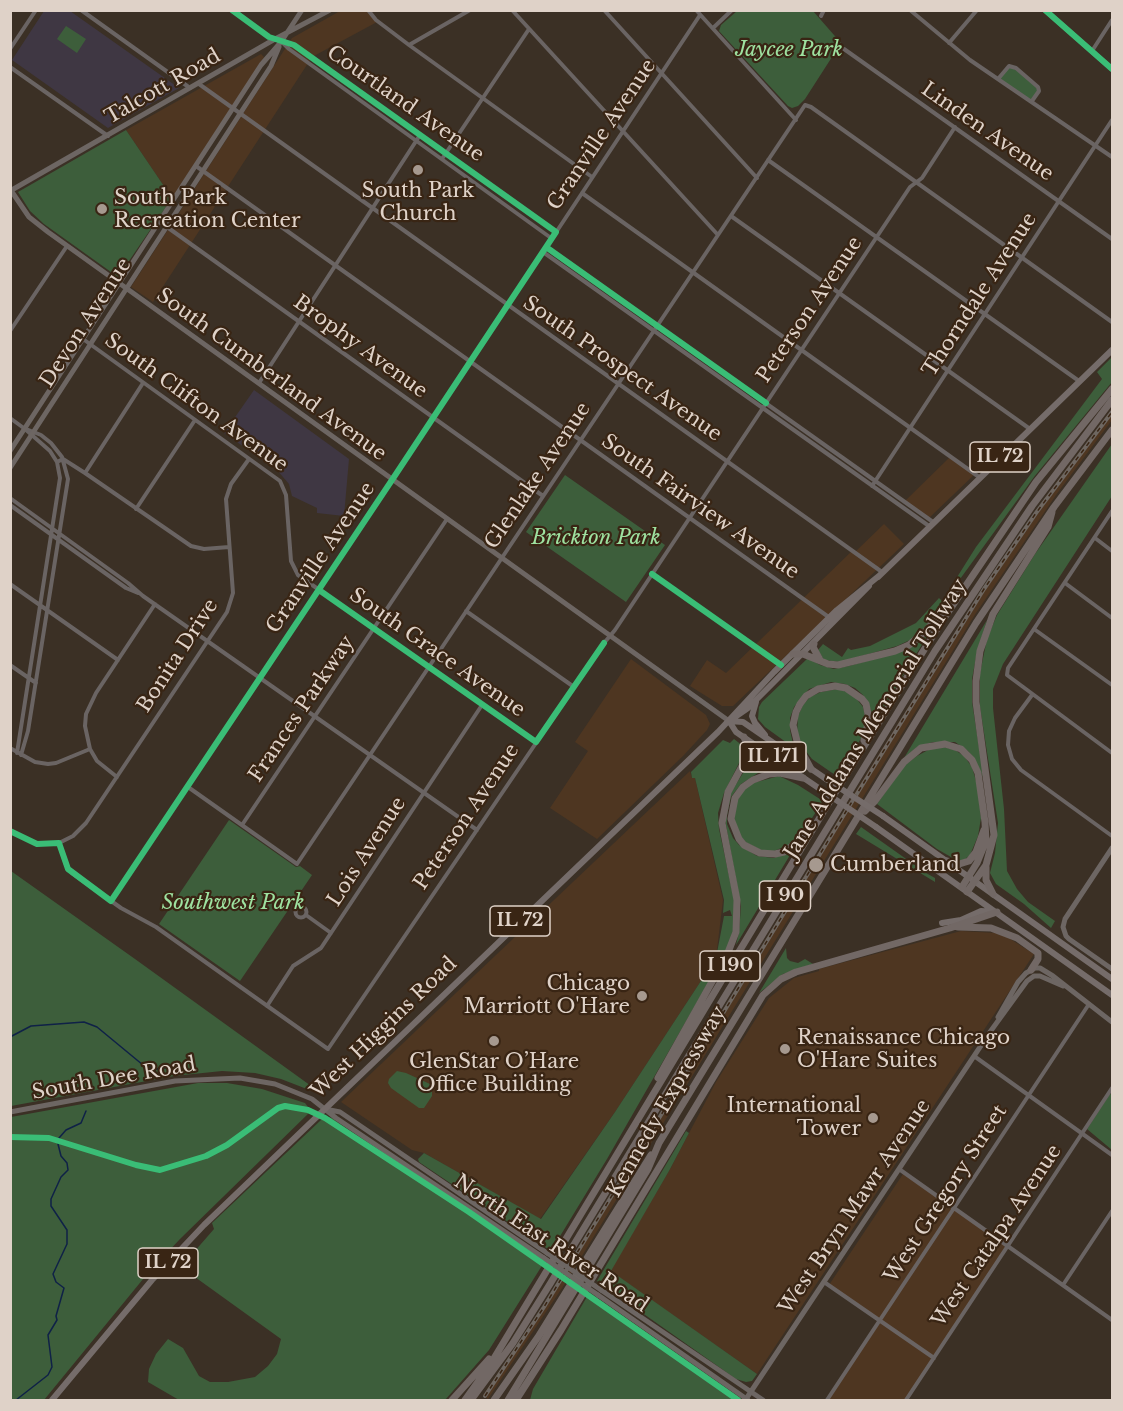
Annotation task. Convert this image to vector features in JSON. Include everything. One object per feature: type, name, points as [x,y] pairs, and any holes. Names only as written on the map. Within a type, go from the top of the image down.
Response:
[{"type":"highway","name":"I 190","points":[[452,1401],[484,1366],[509,1330],[825,809],[975,571],[1036,482],[1113,388]]},
{"type":"highway","name":"Jane Addams Memorial Tollway","points":[[471,1401],[513,1343],[550,1284],[935,651],[1022,521],[1113,400]]},
{"type":"highway","name":"Kennedy Expressway","points":[[508,1401],[626,1207],[648,1169],[659,1143],[976,623],[1054,507],[1113,430]]},
{"type":"highway","points":[[993,894],[986,880],[986,865],[993,844],[994,826],[976,702],[980,651],[993,614],[1048,527],[1054,507]]},
{"type":"highway","points":[[793,654],[803,654],[833,665],[895,651],[909,645],[927,630],[958,588],[975,571]]},
{"type":"highway","points":[[814,644],[816,655],[821,662]]},
{"type":"highway","points":[[811,769],[798,746],[793,725],[800,704],[813,692],[824,687],[846,688],[858,695],[866,704],[869,725],[856,759]]},
{"type":"highway","points":[[635,1124],[734,940],[738,922],[737,900],[722,823],[728,792],[747,758],[747,745],[744,737]]},
{"type":"highway","points":[[856,819],[875,801],[889,779],[921,748],[945,744],[961,749],[978,773],[985,825],[986,841],[971,879]]},
{"type":"highway","points":[[803,778],[773,774],[753,780],[743,787],[735,798],[731,813],[732,826],[739,839],[744,845],[760,853],[783,852],[801,838],[825,809]]},
{"type":"highway","points":[[947,861],[956,865],[969,861],[976,852],[985,825]]},
{"type":"highway","points":[[964,889],[986,865]]},
{"type":"highway","points":[[516,1401],[763,995],[781,979],[796,972],[950,928],[997,912]]},
{"type":"highway","points":[[950,928],[979,926],[1007,933],[1038,952],[1038,959],[1031,970]]},
{"type":"highway","name":"I 90","points":[[494,1401],[538,1337],[642,1166],[659,1143]]},
{"type":"highway","points":[[465,1401],[490,1365],[509,1330]]},
{"type":"highway","points":[[522,1401],[561,1330]]},
{"type":"main road","name":"West Higgins Road","points":[[52,1401],[152,1280],[204,1225],[729,721],[780,665],[833,620],[1113,350]]},
{"type":"main road","name":"West Higgins Road","points":[[729,721],[748,708],[814,644],[833,620]]},
{"type":"main road","points":[[757,699],[753,709],[754,723],[771,742]]},
{"type":"main road","name":"IL 171","points":[[729,721],[736,732],[876,827],[1113,995]]},
{"type":"main road","name":"IL 171","points":[[729,721],[743,722],[883,816],[1113,979]]},
{"type":"main road","points":[[942,923],[961,920],[981,911],[997,912]]},
{"type":"street","points":[[10,49],[36,10]]},
{"type":"street","points":[[81,10],[191,89]]},
{"type":"street","name":"Courtland Avenue","points":[[232,10],[278,40],[551,238]]},
{"type":"street","name":"Devon Avenue","points":[[10,451],[261,65],[278,40],[287,34],[302,10]]},
{"type":"street","points":[[287,34],[330,10]]},
{"type":"street","points":[[368,10],[376,20],[408,45],[592,177]]},
{"type":"street","points":[[408,45],[470,10]]},
{"type":"street","points":[[512,10],[718,235]]},
{"type":"street","points":[[604,10],[757,178]]},
{"type":"street","points":[[713,28],[732,10]]},
{"type":"street","points":[[821,16],[825,10]]},
{"type":"street","points":[[910,10],[970,60],[1113,157]]},
{"type":"street","points":[[949,42],[977,10]]},
{"type":"street","points":[[1045,10],[1113,69]]},
{"type":"street","points":[[698,13],[796,120]]},
{"type":"street","name":"Granville Avenue","points":[[111,901],[393,480],[661,73],[698,13]]},
{"type":"street","points":[[1092,51],[1113,20]]},
{"type":"street","points":[[442,159],[529,29]]},
{"type":"street","name":"Talcott Road","points":[[11,190],[278,40]]},
{"type":"street","name":"Courtland Avenue","points":[[278,40],[294,45],[556,232]]},
{"type":"street","name":"Devon Avenue","points":[[10,468],[271,66],[278,40]]},
{"type":"street","name":"Linden Avenue","points":[[844,49],[1113,239]]},
{"type":"street","points":[[998,79],[1009,66],[1016,68],[1038,87],[1039,91],[1032,101]]},
{"type":"street","points":[[10,68],[108,136]]},
{"type":"street","name":"South Prospect Avenue","points":[[199,84],[881,573]]},
{"type":"street","name":"Glenlake Avenue","points":[[242,825],[297,864],[805,105],[916,182]]},
{"type":"street","name":"Thorndale Avenue","points":[[872,486],[1113,120]]},
{"type":"street","name":"Peterson Avenue","points":[[267,1006],[328,1049],[652,574],[910,187],[922,178],[955,127]]},
{"type":"street","points":[[258,384],[420,135]]},
{"type":"street","points":[[768,160],[1079,381]]},
{"type":"street","name":"South Fairview Avenue","points":[[196,166],[833,620]]},
{"type":"street","points":[[916,182],[1113,322]]},
{"type":"street","name":"South Cumberland Avenue","points":[[11,190],[29,216],[67,246],[729,721]]},
{"type":"street","points":[[582,193],[979,477]]},
{"type":"street","points":[[731,216],[1030,429]]},
{"type":"street","name":"Brophy Avenue","points":[[160,222],[543,496]]},
{"type":"street","points":[[10,331],[67,246]]},
{"type":"street","points":[[546,247],[875,481],[931,524]]},
{"type":"street","points":[[543,252],[872,486],[931,524]]},
{"type":"street","name":"South Clifton Avenue","points":[[83,339],[283,484],[286,495],[291,561],[298,575],[319,590]]},
{"type":"street","points":[[85,473],[143,383]]},
{"type":"street","points":[[10,418],[51,443],[63,459],[191,546],[204,549],[229,547]]},
{"type":"street","points":[[136,509],[195,420]]},
{"type":"street","points":[[19,754],[60,484],[57,462],[50,451],[33,434]]},
{"type":"street","points":[[57,462],[63,459]]},
{"type":"street","points":[[19,754],[26,739],[60,533],[68,478],[63,459]]},
{"type":"street","name":"Bonita Drive","points":[[59,843],[80,830],[227,612],[232,599],[227,493],[249,459]]},
{"type":"street","points":[[10,498],[143,596],[477,830]]},
{"type":"street","points":[[10,505],[126,588],[143,596]]},
{"type":"street","points":[[1113,511],[1008,668],[1007,675],[1113,753]]},
{"type":"street","name":"Frances Parkway","points":[[242,825],[447,519]]},
{"type":"street","points":[[1095,538],[1113,551]]},
{"type":"street","points":[[652,574],[780,665]]},
{"type":"street","points":[[1065,583],[1113,618]]},
{"type":"street","points":[[10,584],[118,660]]},
{"type":"street","name":"South Grace Avenue","points":[[319,590],[536,742]]},
{"type":"street","points":[[117,777],[97,761],[90,749],[85,726],[88,707],[155,604]]},
{"type":"street","points":[[466,611],[574,687]]},
{"type":"street","points":[[1034,629],[1113,685]]},
{"type":"street","points":[[10,665],[36,683]]},
{"type":"street","points":[[1032,695],[1015,718],[1009,731],[1010,753],[1016,765],[1113,836]]},
{"type":"street","name":"Lois Avenue","points":[[267,1006],[293,966],[321,948],[482,705]]},
{"type":"street","points":[[10,748],[35,762],[48,764],[90,749]]},
{"type":"street","points":[[188,786],[242,825]]},
{"type":"street","points":[[10,831],[37,844],[59,843],[68,870],[111,901],[156,927],[267,1006]]},
{"type":"street","points":[[1113,848],[1065,919],[1063,927],[1069,939],[1113,969]]},
{"type":"street","points":[[306,915],[331,933]]},
{"type":"street","name":"West Bryn Mawr Avenue","points":[[990,1032],[1018,982],[1031,970],[1040,969],[1113,1022]]},
{"type":"street","name":"West Bryn Mawr Avenue","points":[[747,1400],[990,1032],[1030,978],[1040,976],[1063,986]]},
{"type":"street","name":"West Gregory Street","points":[[827,1401],[1089,1004]]},
{"type":"street","points":[[974,1056],[1113,1155]]},
{"type":"street","name":"South Dee Road","points":[[10,1112],[175,1081],[222,1077],[259,1080],[278,1085],[312,1099],[324,1108]]},
{"type":"street","name":"West Catalpa Avenue","points":[[906,1401],[1113,1088]]},
{"type":"street","name":"North East River Road","points":[[324,1108],[763,1401]]},
{"type":"street","points":[[899,1169],[1113,1320]]},
{"type":"street","points":[[1063,1285],[1113,1211]]},
{"type":"street","points":[[824,1282],[934,1358]]},
{"type":"street","name":"North East River Road","points":[[599,1292],[747,1400]]},
{"type":"shaded area","points":[[44,11],[70,11],[179,88],[108,128],[12,60]]},
{"type":"shaded area","points":[[340,11],[367,11],[377,22],[312,57],[153,302],[131,287],[292,38]]},
{"type":"shaded area","points":[[261,54],[264,57],[172,198],[126,130]]},
{"type":"shaded area","points":[[254,390],[349,459],[344,516],[317,513],[317,508],[292,496],[289,484],[277,470],[224,433]]},
{"type":"shaded area","points":[[1112,409],[1112,420],[1056,495],[976,613],[566,1282],[488,1399],[483,1395],[541,1310],[857,789],[969,610],[1047,495]]},
{"type":"shaded area","points":[[951,456],[976,473],[929,518],[905,501]]},
{"type":"shaded area","points":[[884,524],[904,544],[733,706],[722,706],[690,686],[707,660],[726,673],[853,550],[855,552]]},
{"type":"shaded area","points":[[631,659],[706,715],[710,724],[683,756],[597,839],[550,808],[588,751],[575,742]]},
{"type":"shaded area","points":[[690,771],[692,778],[695,778],[723,900],[716,958],[615,1112],[540,1219],[424,1153],[412,1150],[341,1102]]},
{"type":"shaded area","points":[[961,931],[996,933],[1007,937],[1034,954],[757,1374],[610,1271],[669,1171],[716,1082],[769,998],[794,978],[819,971],[819,969]]},
{"type":"shaded area","points":[[903,1174],[1008,1246],[905,1400],[828,1400],[881,1321],[829,1285]]},
{"type":"green space","name":"Jaycee Park","points":[[737,11],[813,11],[841,43],[805,99],[798,106],[792,108],[788,106],[719,31],[721,25]]},
{"type":"green space","points":[[66,26],[86,39],[77,53],[57,39]]},
{"type":"green space","points":[[1007,67],[1011,67],[1033,81],[1039,91],[1032,101],[999,79]]},
{"type":"green space","points":[[126,130],[172,198],[118,277],[44,224],[30,211],[18,192]]},
{"type":"green space","points":[[1112,357],[1112,382],[1034,477],[926,626],[910,640],[897,646],[840,662],[824,660],[818,650],[823,644],[842,657],[848,648],[851,650],[870,646],[916,623],[939,598],[942,601],[976,547],[1102,379],[1097,372]]},
{"type":"green space","points":[[1112,444],[1112,496],[1003,664],[993,689],[1007,871],[1017,889],[1028,902],[1055,921],[1051,928],[1024,904],[996,884],[990,873],[998,823],[980,707],[980,673],[987,639],[997,615],[1035,554]]},
{"type":"green space","name":"Brickton Park","points":[[565,475],[665,545],[626,602],[526,532]]},
{"type":"green space","points":[[987,620],[977,652],[972,679],[972,702],[984,779],[974,758],[955,742],[933,742],[917,747],[904,758]]},
{"type":"green space","points":[[929,633],[873,725],[873,715],[862,694],[845,684],[831,682],[809,689],[794,707],[790,718],[790,730],[794,748],[765,727],[758,719],[762,702],[808,658],[834,669],[849,666],[916,645]]},
{"type":"green space","points":[[838,689],[856,698],[863,707],[866,720],[863,735],[838,777],[812,759],[801,745],[797,733],[798,716],[810,697]]},
{"type":"green space","points":[[734,739],[743,746],[744,753],[724,793],[718,813],[719,829],[734,899],[734,930],[728,948],[607,1159],[551,1251],[419,1162],[418,1159],[424,1153],[541,1219],[615,1112],[716,958],[724,916],[732,916],[730,910],[723,913],[724,900],[695,778],[692,778],[691,772],[723,740],[730,743]]},
{"type":"green space","points":[[944,747],[964,756],[972,767],[978,788],[981,818],[978,836],[970,855],[958,861],[937,849],[877,804],[904,766],[930,749]]},
{"type":"green space","points":[[753,749],[784,770],[758,773],[741,784],[731,797],[727,824],[739,845],[757,856],[774,858],[793,850],[736,945],[741,906],[725,820],[730,794],[748,765]]},
{"type":"green space","points":[[779,776],[823,801],[803,832],[791,844],[774,851],[763,851],[747,843],[740,836],[734,820],[737,801],[743,790],[753,783]]},
{"type":"green space","name":"Southwest Park","points":[[229,820],[296,867],[300,866],[312,875],[240,981],[159,924]]},
{"type":"green space","points":[[861,827],[935,878],[935,882],[856,834]]},
{"type":"green space","points":[[11,871],[325,1096],[281,1079],[255,1073],[222,1071],[174,1076],[11,1106]]},
{"type":"green space","points":[[786,948],[787,958],[790,961],[798,963],[805,959],[813,964],[783,974],[759,993]]},
{"type":"green space","points":[[397,1071],[430,1084],[432,1096],[424,1108],[419,1108],[391,1088],[388,1083],[389,1079]]},
{"type":"green space","points":[[198,1083],[227,1083],[262,1089],[305,1103],[311,1111],[148,1273],[44,1400],[11,1400],[11,1117]]},
{"type":"green space","points":[[1110,1094],[1112,1095],[1112,1150],[1087,1129]]},
{"type":"green space","points":[[328,1117],[537,1257],[536,1259],[543,1264],[489,1350],[445,1400],[179,1400],[148,1382],[149,1369],[156,1354],[168,1339],[183,1348],[199,1376],[210,1382],[228,1382],[255,1377],[277,1354],[281,1339],[181,1267],[214,1229],[212,1223],[321,1120]]},
{"type":"green space","points":[[686,1131],[689,1133],[669,1171],[611,1271],[757,1374],[752,1381],[736,1379],[597,1281]]},
{"type":"green space","points":[[588,1295],[598,1302],[600,1300],[743,1400],[530,1400],[533,1389]]},
{"type":"waterway","points":[[10,1037],[31,1026],[84,1022],[97,1027],[143,1065],[157,1069],[170,1067]]},
{"type":"waterway","points":[[59,1138],[66,1130],[81,1123],[86,1111]]},
{"type":"waterway","points":[[16,1400],[48,1375],[52,1367],[48,1335],[57,1320],[56,1316],[64,1288],[56,1282],[53,1274],[67,1244],[67,1230],[51,1206],[51,1199],[61,1177],[68,1170],[58,1144]]},
{"type":"railway","points":[[485,1396],[544,1307],[984,589],[1036,513],[1112,412]]},
{"type":"cycle path","points":[[10,831],[37,844],[59,843],[68,869],[111,901],[556,232],[294,45],[269,37],[232,10]]},
{"type":"cycle path","points":[[1045,10],[1112,69]]},
{"type":"cycle path","points":[[546,247],[766,403]]},
{"type":"cycle path","points":[[652,574],[781,665]]},
{"type":"cycle path","points":[[319,590],[536,742],[604,643]]},
{"type":"cycle path","points":[[10,1137],[49,1138],[136,1165],[160,1170],[206,1156],[227,1145],[278,1108],[285,1106],[308,1110],[325,1118],[469,1212],[738,1400]]},
{"type":"place","name":"South Park Church","points":[[418,170]]},
{"type":"place","name":"South Park Recreation Center","points":[[102,209]]},
{"type":"place","name":"Cumberland","points":[[816,865]]},
{"type":"place","name":"Chicago Marriott O'Hare","points":[[642,996]]},
{"type":"place","name":"GlenStar O’Hare Office Building","points":[[494,1041]]},
{"type":"place","name":"Renaissance Chicago O'Hare Suites","points":[[785,1049]]},
{"type":"place","name":"International Tower","points":[[873,1118]]}]
